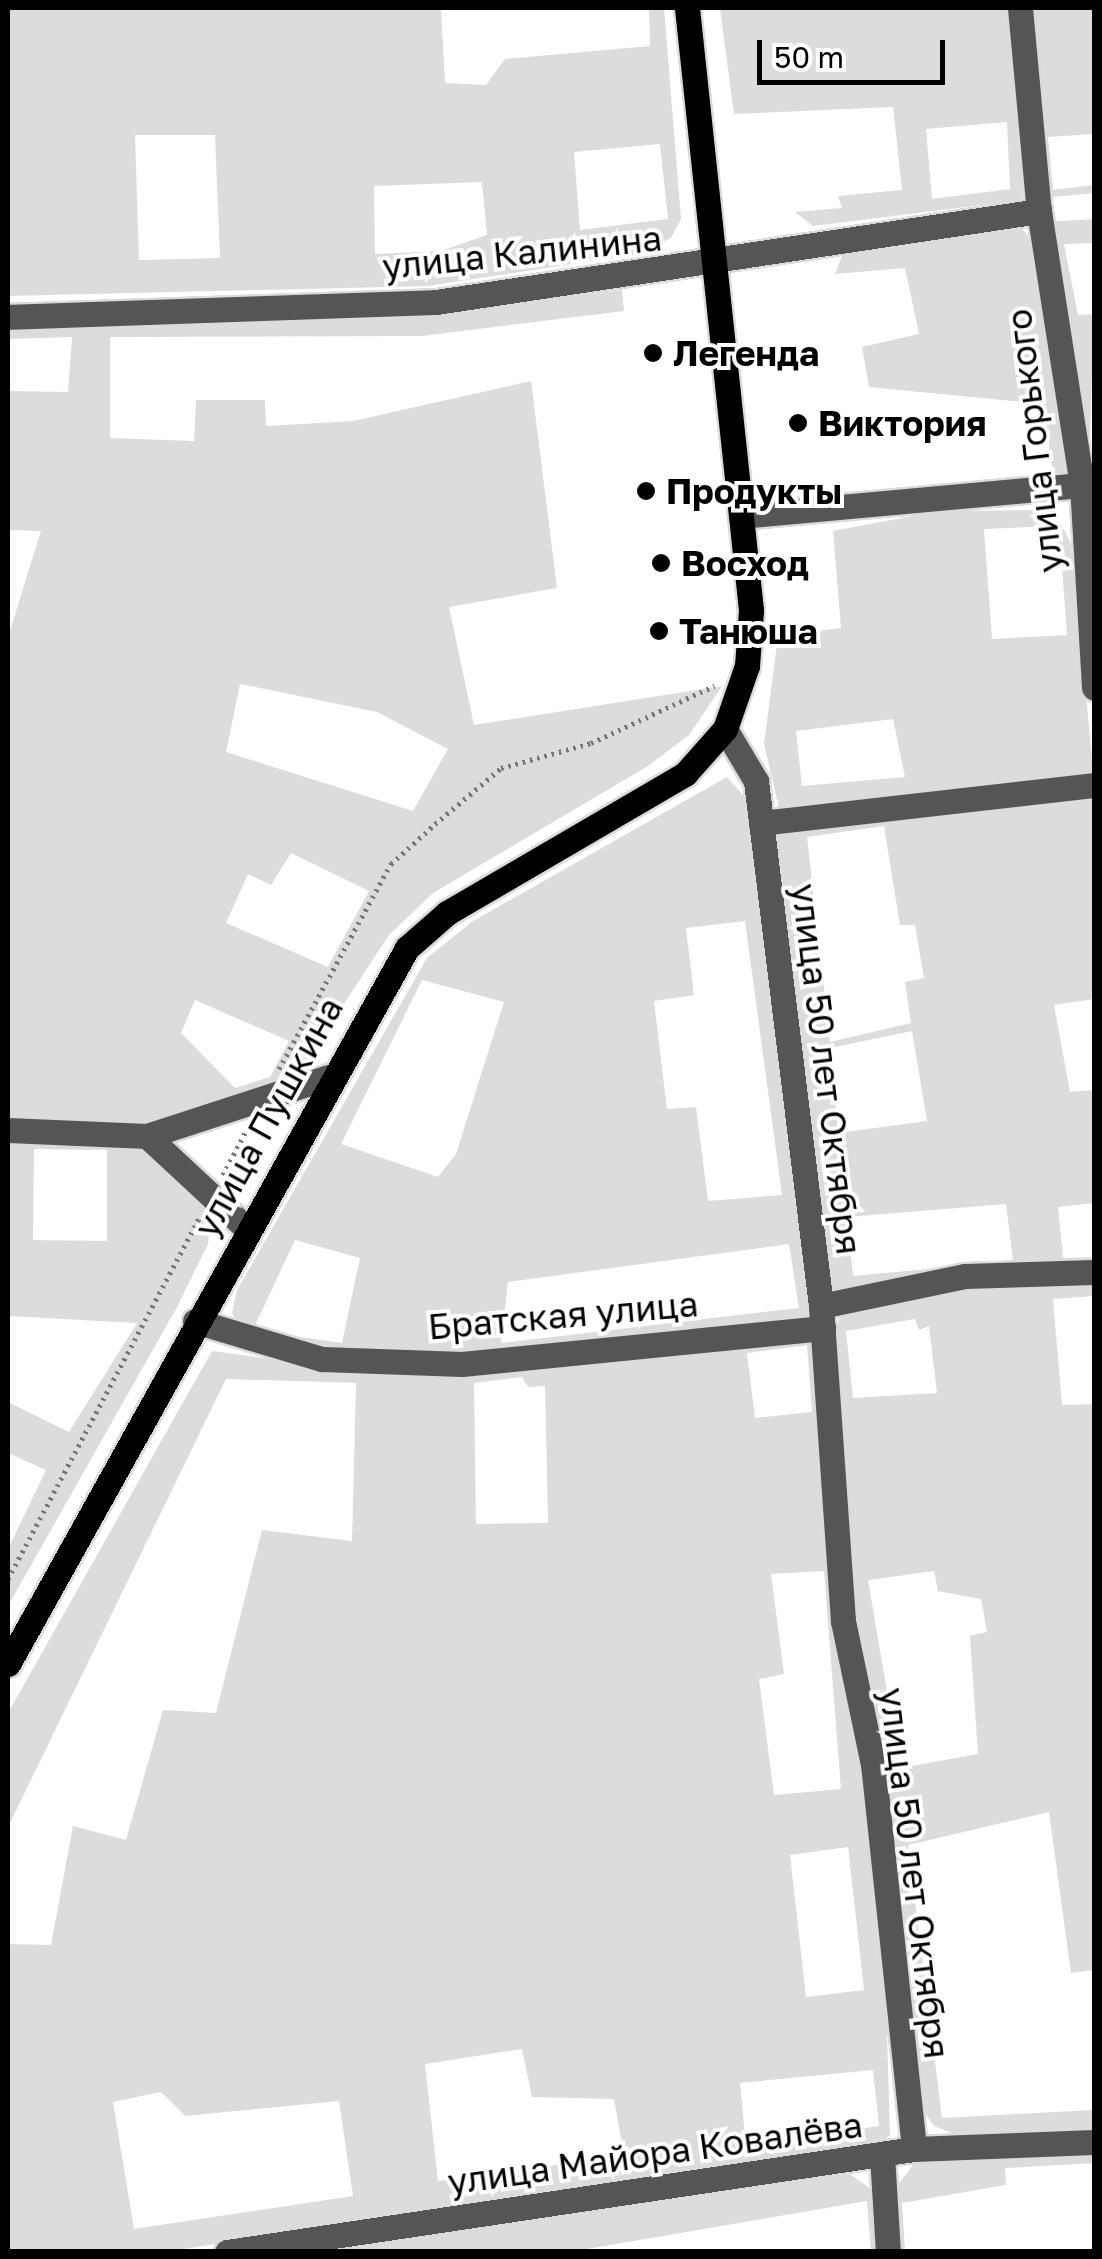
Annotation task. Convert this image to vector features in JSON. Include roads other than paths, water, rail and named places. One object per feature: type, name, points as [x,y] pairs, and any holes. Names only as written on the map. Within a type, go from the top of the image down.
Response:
[{"type":"main road","points":[[687,8],[719,264],[742,516],[747,666],[725,729]]},
{"type":"main road","name":"улица Пушкина","points":[[8,1664],[329,1077],[407,948],[446,913],[685,774],[725,729]]},
{"type":"street","name":"улица Горького","points":[[1020,8],[1039,211],[1088,484],[1094,688]]},
{"type":"street","name":"улица Калинина","points":[[8,317],[436,302],[719,264],[810,241],[1039,211]]},
{"type":"street","points":[[742,516],[1088,484]]},
{"type":"street","name":"улица 50 лет Октября","points":[[725,729],[756,781],[822,1317],[843,1621],[873,1764],[914,2149]]},
{"type":"street","points":[[761,824],[1094,785]]},
{"type":"street","points":[[8,1130],[147,1136],[329,1077]]},
{"type":"street","points":[[147,1136],[246,1228]]},
{"type":"street","name":"Братская улица","points":[[195,1322],[322,1360],[462,1364],[822,1317],[965,1276],[1094,1272]]},
{"type":"street","name":"улица Майора Ковалёва","points":[[226,2252],[914,2149],[1094,2142]]},
{"type":"street","points":[[882,2155],[888,2252]]},
{"type":"place","name":"Легенда","points":[[653,353]]},
{"type":"place","name":"Виктория","points":[[798,423]]},
{"type":"place","name":"Продукты","points":[[646,491]]},
{"type":"place","name":"Восход","points":[[661,563]]},
{"type":"place","name":"Танюша","points":[[659,631]]}]
